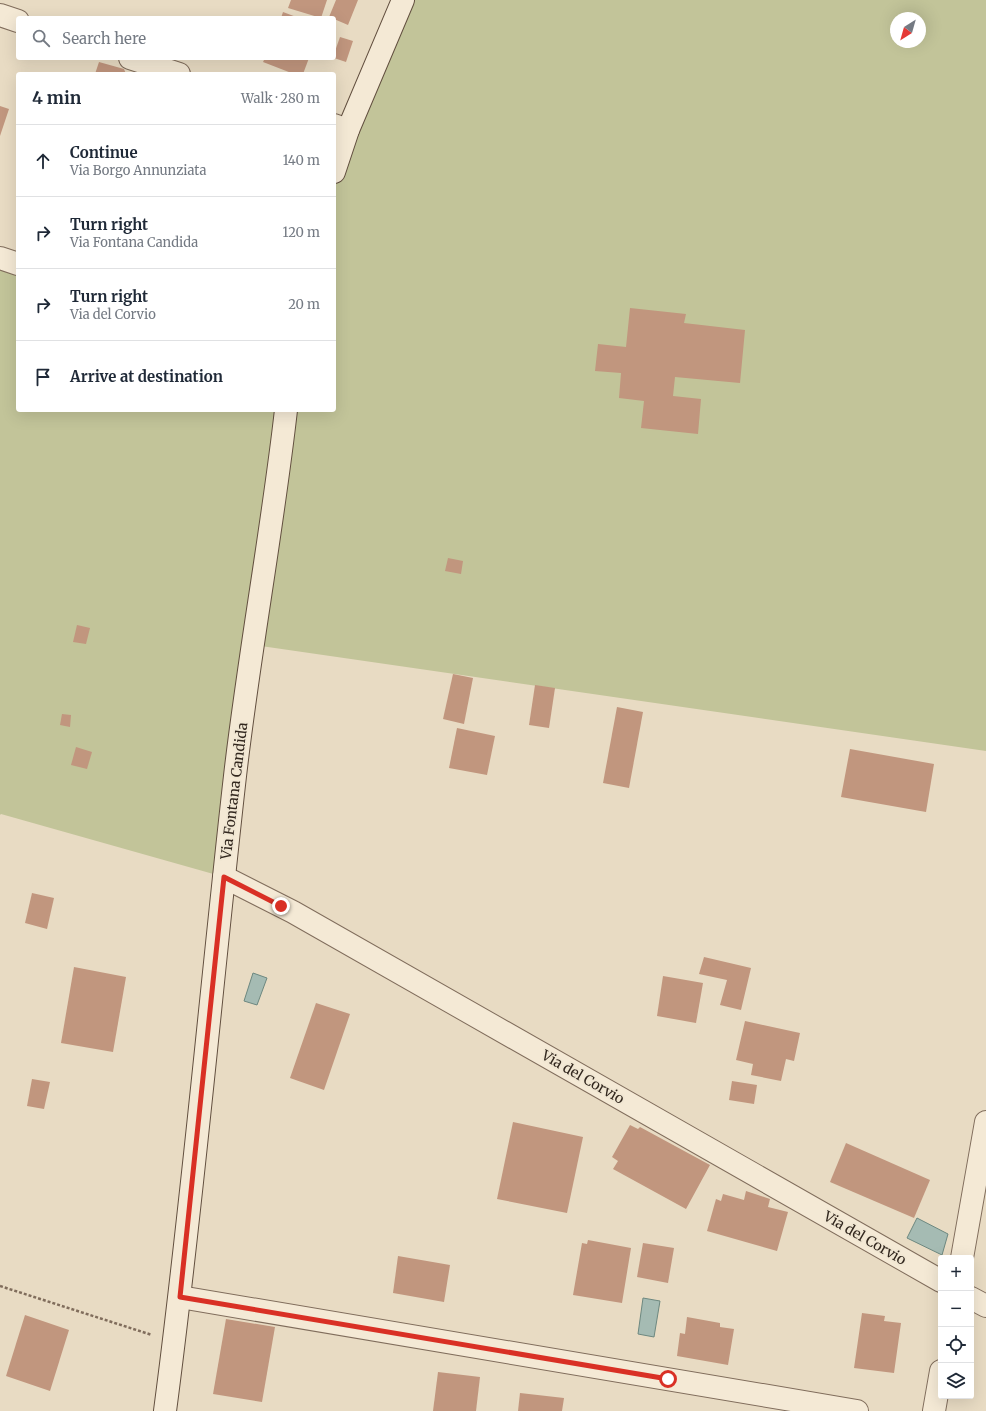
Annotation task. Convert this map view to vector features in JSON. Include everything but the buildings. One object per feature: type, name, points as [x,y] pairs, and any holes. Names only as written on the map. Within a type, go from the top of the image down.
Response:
[{"type":"street","points":[[336,159],[341,127],[404,0]]},
{"type":"street","points":[[0,15],[16,20]]},
{"type":"street","points":[[136,60],[173,72]]},
{"type":"street","points":[[0,258],[16,263]]},
{"type":"street","name":"Via Fontana Candida","points":[[165,1411],[180,1297],[238,746],[274,509],[286,412]]},
{"type":"street","name":"Via del Corvio","points":[[224,877],[309,921],[938,1279]]},
{"type":"street","points":[[963,1255],[986,1122]]},
{"type":"street","points":[[180,1297],[857,1411]]},
{"type":"street","points":[[974,1300],[986,1306]]},
{"type":"street","points":[[934,1411],[938,1388]]},
{"type":"path","points":[[0,1286],[174,1342]]},
{"type":"green space","points":[[403,0],[986,0],[986,751],[254,645],[224,877],[1,814],[0,815],[0,258],[16,263],[16,412],[336,412],[336,167]]},
{"type":"water","points":[[253,973],[267,978],[257,1005],[244,1001]]},
{"type":"water","points":[[917,1218],[948,1234],[942,1255],[907,1238]]},
{"type":"water","points":[[643,1298],[660,1301],[654,1337],[638,1334]]},
{"type":"route","points":[[281,906],[224,877],[180,1297],[668,1379]]}]
